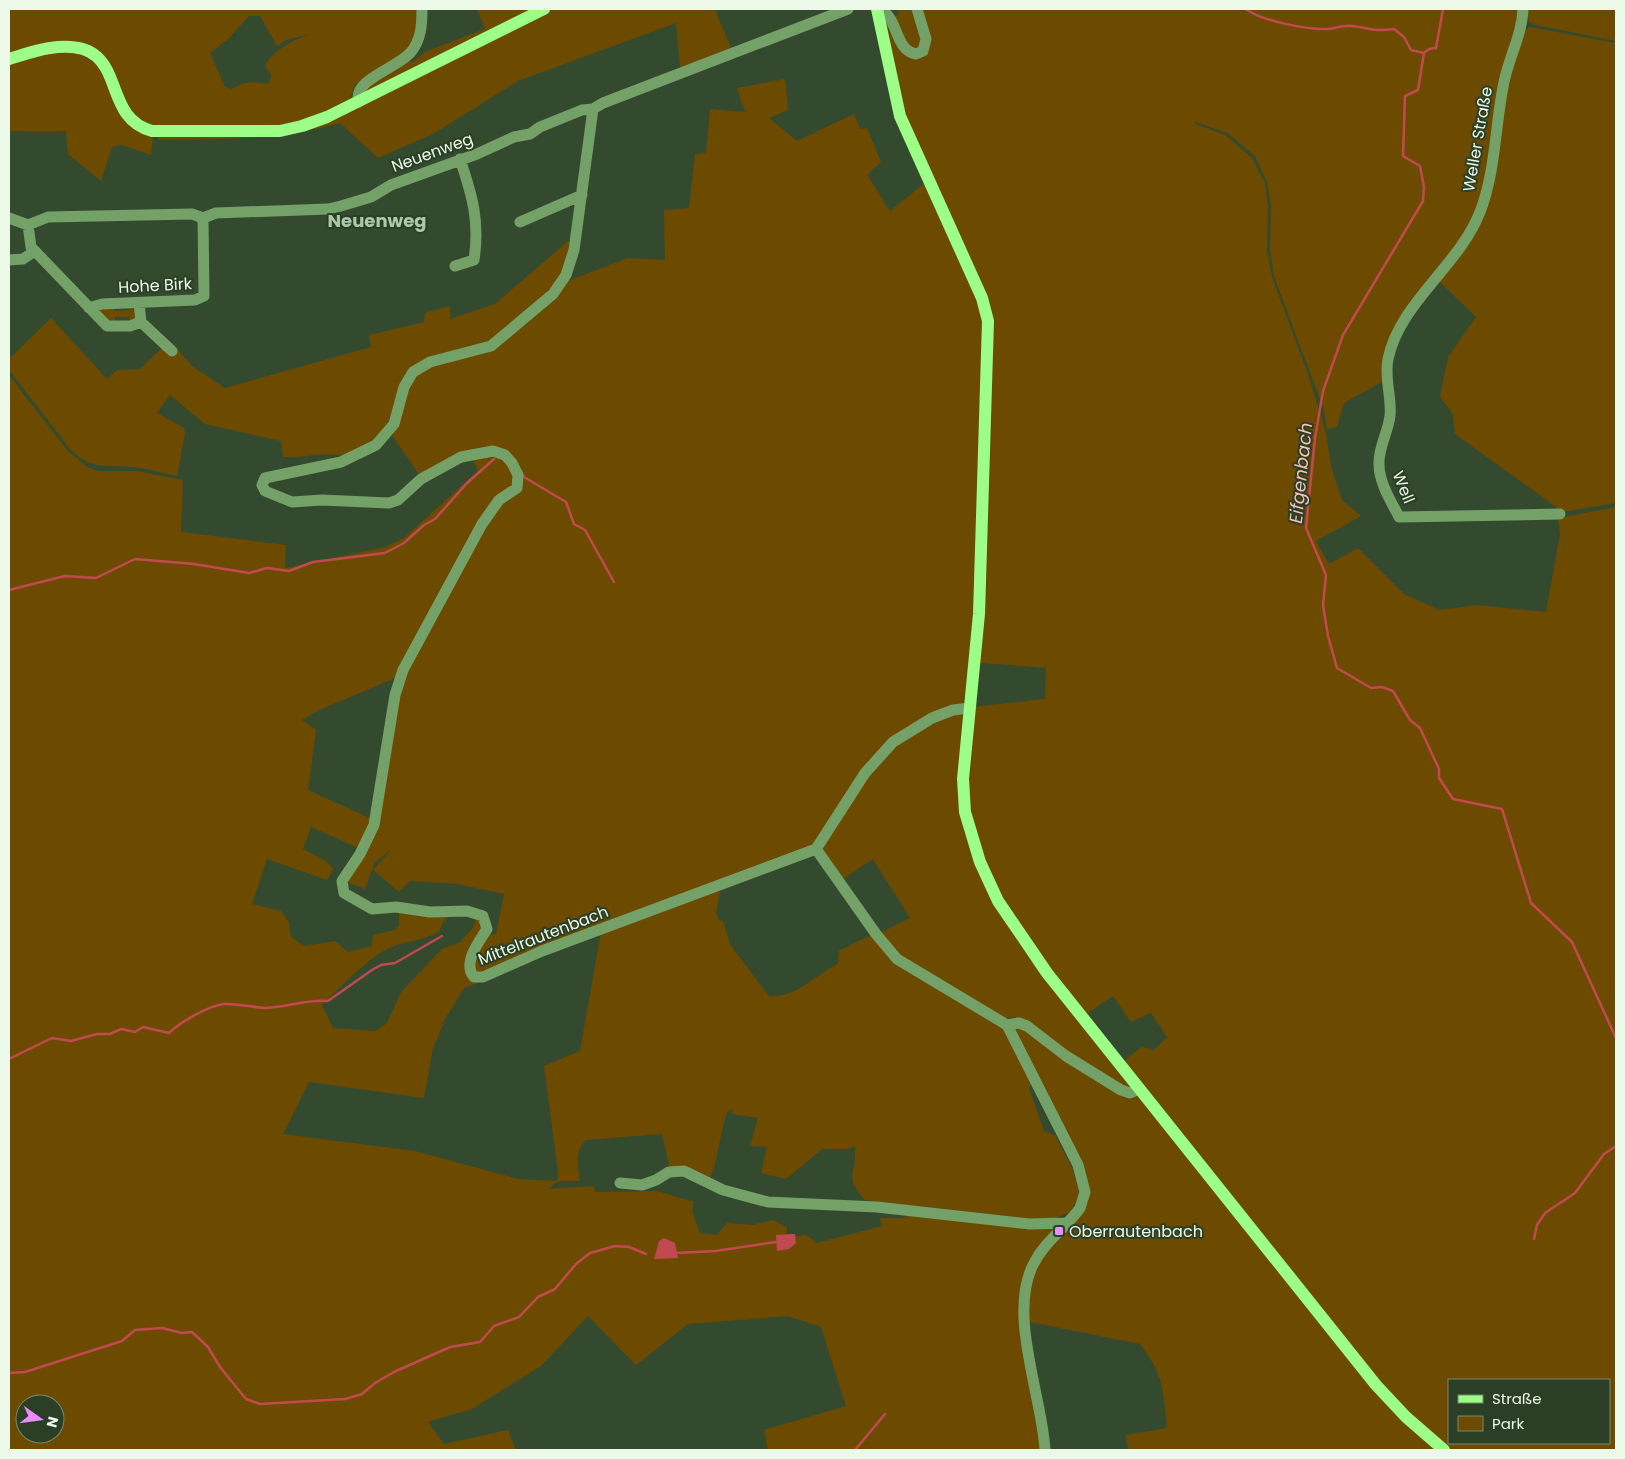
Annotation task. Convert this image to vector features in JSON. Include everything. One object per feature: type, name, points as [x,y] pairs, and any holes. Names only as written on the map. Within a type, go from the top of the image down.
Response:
[{"type":"main road","points":[[9,59],[50,48],[68,48],[87,52],[106,66],[120,105],[130,120],[141,128],[157,132],[280,131],[327,117],[544,9]]},
{"type":"main road","points":[[877,9],[900,116],[982,298],[988,321],[979,614],[963,789],[965,812],[984,871],[998,901],[1030,950],[1139,1089],[1381,1391],[1406,1417],[1444,1450]]},
{"type":"street","points":[[359,102],[357,94],[362,85],[403,60],[412,50],[422,28],[422,9]]},
{"type":"street","name":"Neuenweg","points":[[28,225],[48,217],[192,214],[203,218],[216,213],[332,208],[371,197],[391,185],[514,137],[530,134],[540,127],[582,110],[593,109],[602,103],[848,9]]},
{"type":"street","points":[[877,9],[883,10],[889,17],[906,50],[916,54],[923,51],[926,41],[917,9]]},
{"type":"street","name":"Weller Straße","points":[[1426,291],[1469,234],[1480,212],[1491,167],[1495,130],[1504,80],[1522,25],[1523,9]]},
{"type":"street","points":[[520,222],[582,194],[593,109]]},
{"type":"street","points":[[455,266],[474,260],[475,252],[476,209],[460,159]]},
{"type":"street","name":"Mittelrautenbach","points":[[582,194],[570,265],[561,284],[553,294],[491,346],[421,366],[407,380],[394,424],[376,445],[357,456],[335,464],[265,478],[262,483],[264,489],[270,494],[297,503],[322,500],[389,503],[398,500],[421,479],[461,457],[493,451],[506,455],[512,463],[519,480],[517,488],[499,500],[482,524],[401,675],[394,704],[375,820],[360,854],[342,881],[344,893],[372,909],[396,907],[430,912],[467,911],[483,916],[487,929],[470,964],[472,975],[479,978],[542,951],[816,849]]},
{"type":"street","points":[[9,218],[28,225],[29,242],[35,251],[89,308],[110,327],[130,326],[141,322]]},
{"type":"street","name":"Hohe Birk","points":[[89,308],[102,304],[195,300],[204,296],[203,218]]},
{"type":"street","points":[[9,260],[23,260],[35,251]]},
{"type":"street","name":"Well","points":[[1426,291],[1396,334],[1388,360],[1386,380],[1390,414],[1378,463],[1382,480],[1399,517],[1560,514]]},
{"type":"street","points":[[140,303],[141,322],[172,351]]},
{"type":"street","points":[[970,708],[953,710],[932,718],[893,742],[865,773],[816,849],[876,934],[897,959],[1007,1025],[1075,1160],[1084,1184],[1084,1200],[1080,1208],[1038,1255],[1024,1287],[1023,1318],[1028,1356],[1042,1421],[1045,1450]]},
{"type":"street","points":[[1007,1025],[1019,1023],[1027,1026],[1078,1064],[1122,1090],[1130,1093],[1139,1089]]},
{"type":"street","points":[[620,1183],[642,1185],[656,1180],[669,1172],[684,1171],[723,1190],[768,1202],[878,1207],[1030,1224],[1065,1223]]},
{"type":"green space","points":[[9,9],[418,9],[416,31],[404,54],[379,72],[355,84],[349,102],[307,122],[293,125],[238,129],[188,129],[166,128],[138,122],[129,113],[123,102],[111,68],[105,59],[94,51],[79,46],[58,44],[38,47],[40,54],[60,52],[79,54],[95,63],[107,79],[116,105],[124,119],[153,137],[151,155],[122,145],[112,147],[101,181],[68,154],[66,131],[9,131]],"holes":[[[249,16],[260,16],[277,46],[286,40],[310,34],[284,46],[273,55],[265,66],[272,76],[268,84],[250,82],[232,89],[225,87],[210,53],[228,39]]]},
{"type":"green space","points":[[477,9],[536,9],[371,92],[363,89],[406,61],[412,62],[427,51],[485,29]]},
{"type":"green space","points":[[551,9],[718,9],[715,10],[731,48],[680,69],[676,23],[518,81],[433,134],[378,158],[340,123],[318,129],[273,136],[158,140],[159,136],[268,135],[435,66]]},
{"type":"green space","points":[[897,9],[1520,9],[1515,37],[1502,82],[1488,179],[1477,217],[1461,244],[1403,321],[1393,341],[1385,380],[1344,403],[1337,427],[1327,429],[1323,407],[1274,276],[1270,250],[1271,206],[1267,182],[1255,156],[1227,133],[1196,122],[1195,124],[1225,135],[1252,158],[1265,183],[1268,206],[1267,251],[1272,277],[1308,374],[1325,429],[1332,470],[1342,500],[1361,516],[1316,541],[1329,564],[1358,548],[1404,594],[1439,610],[1477,605],[1546,612],[1560,534],[1558,518],[1616,507],[1616,1450],[1128,1450],[1126,1435],[1167,1428],[1161,1383],[1154,1365],[1140,1344],[1030,1322],[1030,1357],[1044,1418],[1047,1450],[768,1450],[764,1430],[846,1406],[821,1327],[788,1316],[688,1324],[636,1365],[588,1316],[541,1366],[472,1409],[428,1422],[444,1444],[508,1430],[516,1450],[9,1450],[9,375],[67,450],[87,467],[98,471],[136,471],[183,480],[181,532],[286,545],[285,568],[385,547],[404,538],[478,471],[470,453],[420,476],[392,435],[401,418],[409,381],[422,368],[481,353],[498,344],[554,295],[565,282],[628,258],[665,260],[664,210],[689,208],[695,154],[706,153],[710,109],[745,112],[737,88],[785,79],[788,110],[769,118],[797,141],[854,114],[860,129],[867,128],[881,162],[867,175],[890,211],[926,182],[941,213],[945,207],[902,110],[882,17],[884,16],[892,31],[893,18],[899,14]],"holes":[[[485,523],[402,677],[376,826],[362,855],[345,881],[365,889],[375,862],[392,849],[373,870],[399,892],[410,881],[457,884],[504,894],[496,934],[486,935],[473,959],[473,970],[477,974],[485,974],[541,949],[809,849],[824,835],[863,772],[881,750],[914,725],[964,702],[971,662],[1046,668],[1045,699],[973,707],[967,758],[966,796],[974,840],[1003,904],[1045,966],[1110,1047],[1110,1044],[1088,1013],[1113,996],[1131,1022],[1151,1013],[1167,1037],[1154,1050],[1142,1047],[1127,1058],[1123,1064],[1231,1199],[1275,1267],[1137,1094],[1127,1094],[1112,1089],[1028,1031],[1017,1026],[1013,1028],[1012,1033],[1077,1156],[1086,1181],[1087,1196],[1082,1210],[1074,1222],[1055,1238],[1040,1256],[1027,1284],[1023,1283],[1029,1268],[1041,1248],[1056,1230],[1055,1226],[1029,1226],[916,1213],[904,1218],[880,1218],[882,1226],[817,1243],[806,1235],[786,1238],[787,1227],[772,1220],[753,1225],[727,1223],[717,1235],[700,1233],[692,1211],[694,1202],[657,1191],[595,1192],[594,1186],[548,1189],[558,1181],[580,1181],[578,1154],[586,1140],[662,1134],[670,1169],[686,1169],[709,1181],[714,1168],[725,1118],[728,1111],[732,1109],[732,1114],[758,1118],[750,1146],[767,1147],[761,1173],[786,1179],[822,1149],[848,1149],[855,1146],[852,1175],[854,1186],[865,1200],[1031,1219],[1055,1218],[1069,1213],[1076,1202],[1079,1192],[1073,1170],[1055,1135],[1044,1131],[1029,1088],[1032,1083],[1002,1027],[997,1022],[896,961],[873,934],[839,951],[838,964],[805,985],[788,994],[769,996],[731,946],[723,921],[719,920],[716,913],[721,886],[601,932],[580,1051],[544,1066],[558,1171],[557,1181],[518,1179],[415,1151],[283,1134],[309,1082],[424,1098],[433,1048],[445,1019],[464,988],[477,983],[468,976],[467,968],[482,927],[482,921],[477,916],[473,928],[460,942],[442,949],[401,992],[387,1023],[376,1031],[333,1028],[322,1005],[338,989],[375,956],[385,950],[439,932],[443,922],[450,914],[399,909],[399,926],[395,930],[373,935],[372,946],[348,952],[335,941],[304,946],[291,937],[289,923],[281,911],[252,904],[267,859],[327,880],[333,869],[326,861],[303,849],[311,827],[361,849],[374,820],[308,790],[316,730],[302,720],[317,711],[395,678],[423,631],[480,524]]]},
{"type":"green space","points":[[1527,9],[1616,9],[1616,41],[1536,25],[1529,22]]},
{"type":"green space","points":[[1530,27],[1616,43],[1616,503],[1557,513],[1556,507],[1455,434],[1453,414],[1440,397],[1448,357],[1476,317],[1437,279],[1481,213],[1506,80],[1523,31]]},
{"type":"green space","points":[[568,241],[573,244],[562,279],[496,341],[422,363],[391,422],[375,442],[349,457],[326,455],[283,457],[281,441],[205,424],[170,395],[157,413],[184,428],[185,434],[177,476],[144,469],[94,464],[78,457],[70,449],[9,370],[9,359],[51,318],[107,379],[117,370],[140,369],[162,348],[170,356],[176,348],[192,366],[225,388],[371,347],[369,335],[424,322],[425,313],[450,306],[450,319],[495,304]]},
{"type":"green space","points":[[126,305],[135,311],[135,320],[130,323],[129,317],[115,317],[115,323],[108,322],[100,310],[110,306],[116,311],[130,310]]},
{"type":"green space","points":[[963,711],[971,850],[1130,1087],[1117,1085],[1020,1019],[1015,1017],[1004,1019],[912,967],[878,934],[910,918],[873,859],[840,881],[822,849],[875,763],[916,729]]},
{"type":"shaded area","points":[[795,1234],[796,1243],[789,1249],[777,1251],[776,1235]]},
{"type":"shaded area","points":[[664,1238],[675,1243],[678,1258],[654,1259],[659,1241]]},
{"type":"waterway","points":[[1246,9],[1274,21],[1310,28],[1329,29],[1349,26],[1377,30],[1394,29],[1404,37],[1411,50],[1424,53]]},
{"type":"waterway","name":"Eifgenbach","points":[[1443,9],[1436,48],[1429,49],[1424,53],[1418,90],[1405,96],[1403,156],[1420,166],[1424,187],[1423,201],[1343,335],[1323,391],[1315,438],[1306,528],[1326,575],[1323,605],[1328,636],[1337,668],[1371,688],[1382,687],[1393,691],[1410,720],[1420,728],[1439,769],[1439,778],[1453,799],[1502,809],[1531,903],[1572,942],[1616,1038]]},
{"type":"waterway","points":[[9,590],[65,576],[96,578],[135,559],[194,564],[249,573],[267,568],[289,571],[313,562],[385,553],[404,543],[424,525],[435,519],[467,483],[494,459]]},
{"type":"waterway","points":[[522,474],[566,502],[574,524],[585,530],[614,582]]},
{"type":"waterway","points":[[9,1059],[52,1038],[71,1041],[97,1034],[110,1034],[121,1029],[135,1032],[143,1027],[169,1033],[195,1015],[217,1005],[234,1004],[266,1008],[313,1001],[328,1001],[372,970],[381,965],[395,963],[442,936]]},
{"type":"waterway","points":[[1534,1239],[1537,1225],[1545,1213],[1575,1193],[1604,1154],[1616,1146]]},
{"type":"waterway","points":[[676,1253],[716,1251],[776,1242]]},
{"type":"waterway","points":[[9,1373],[25,1372],[122,1341],[135,1330],[162,1328],[182,1333],[192,1332],[208,1347],[220,1367],[246,1399],[260,1404],[345,1399],[362,1394],[375,1383],[394,1372],[450,1347],[480,1342],[494,1326],[519,1317],[538,1297],[555,1289],[576,1264],[590,1253],[615,1246],[629,1247],[646,1254]]},
{"type":"waterway","points":[[855,1450],[885,1414]]},
{"type":"place","name":"Oberrautenbach","points":[[1059,1231]]},
{"type":"district","name":"Neuenweg","points":[[377,221]]}]
